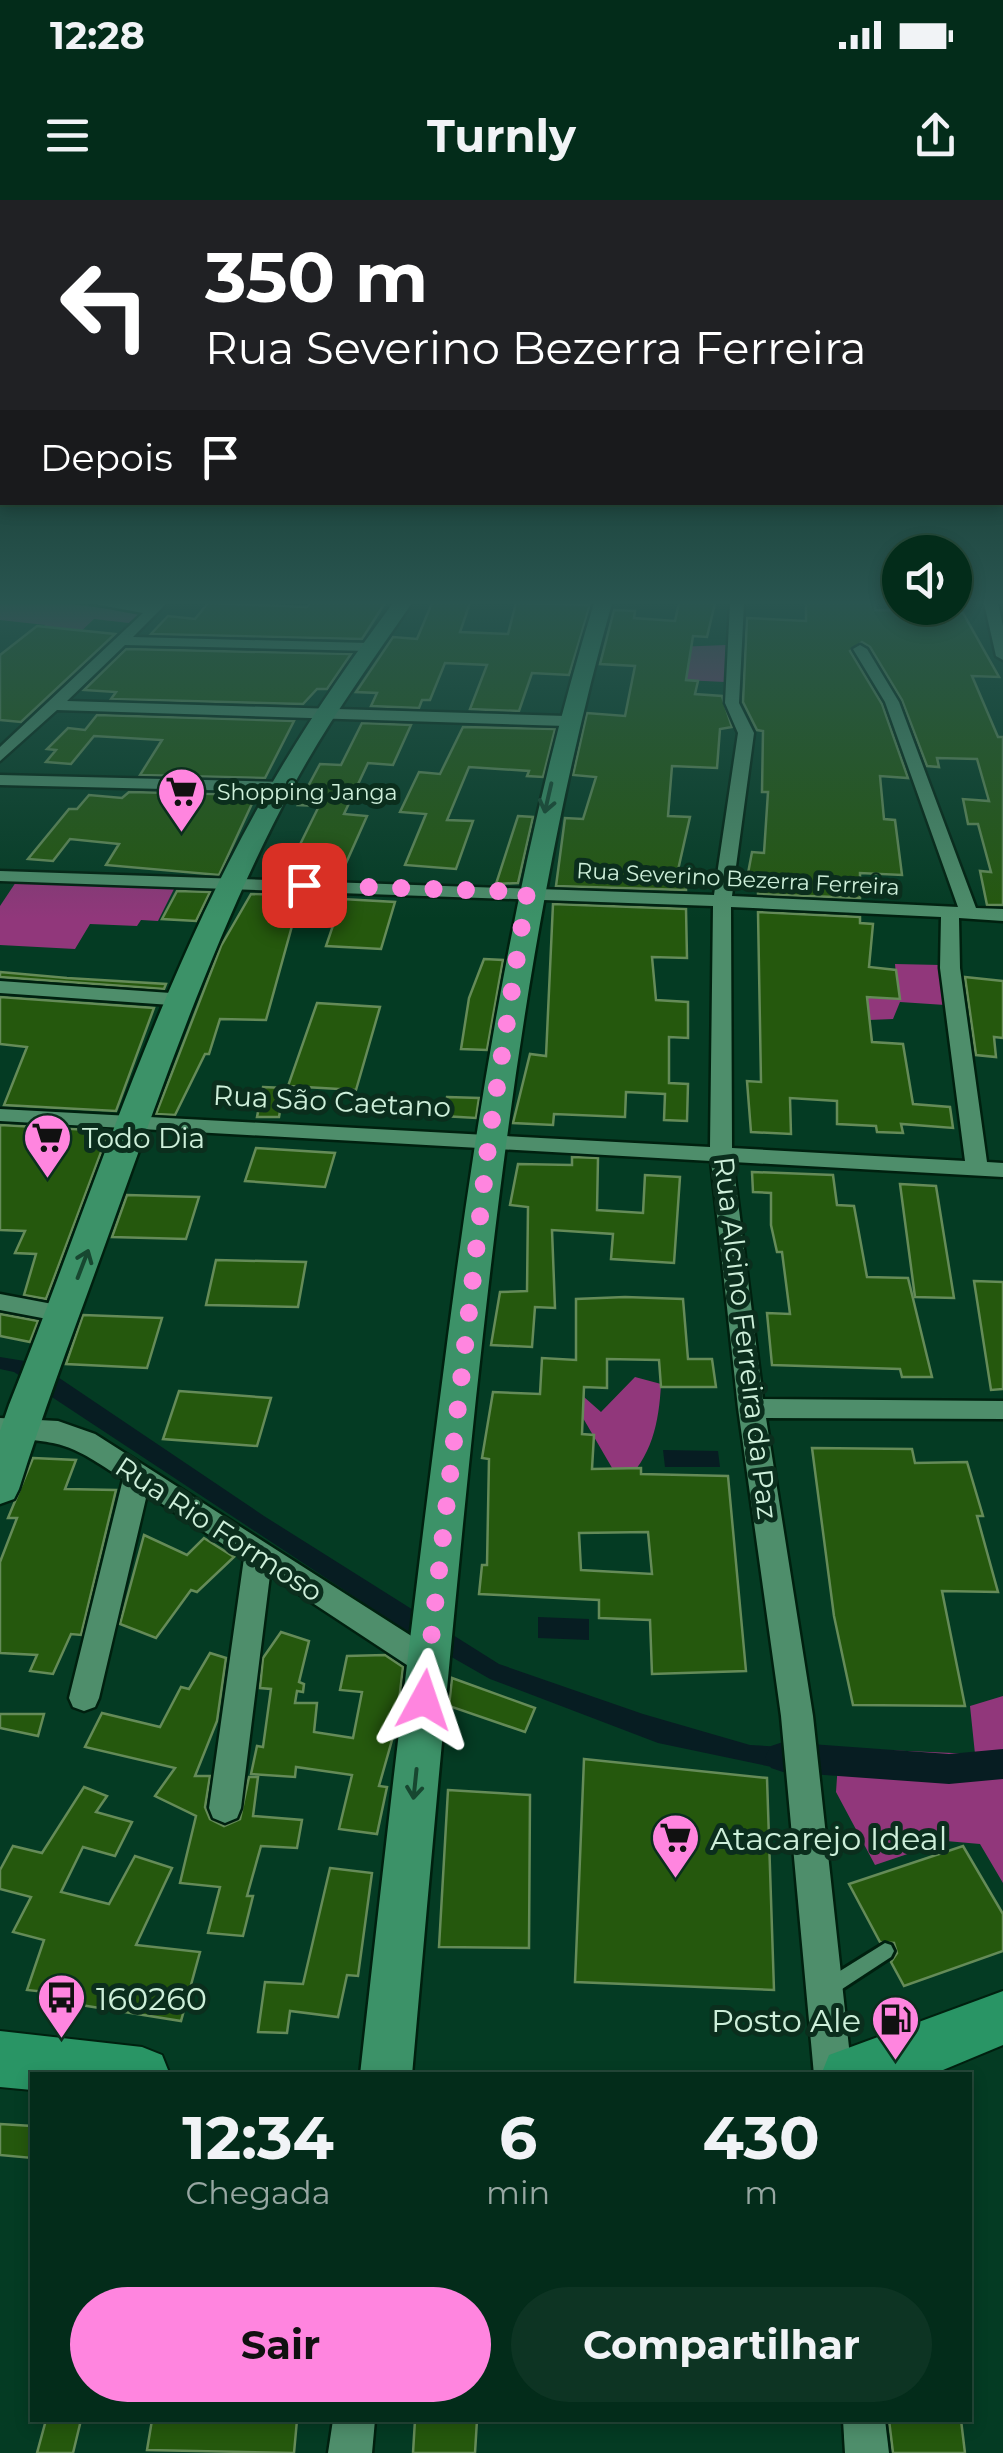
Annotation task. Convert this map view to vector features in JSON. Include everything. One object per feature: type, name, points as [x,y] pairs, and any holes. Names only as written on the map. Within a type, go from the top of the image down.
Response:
[{"type":"main road","points":[[0,1489],[15,1421],[48,1355],[230,883],[328,708]]},
{"type":"main road","points":[[386,2072],[429,1644],[489,1139],[527,892],[570,708]]},
{"type":"main road","points":[[860,2072],[896,2062],[1003,2018]]},
{"type":"main road","points":[[0,2058],[117,2072]]},
{"type":"street","points":[[0,756],[51,708]]},
{"type":"street","points":[[196,708],[566,721]]},
{"type":"street","name":"Rua Alcino Ferreira da Paz","points":[[735,708],[746,732],[722,900],[721,1152],[751,1408],[801,1755],[832,2072]]},
{"type":"street","points":[[894,708],[938,818],[959,913],[950,968],[977,1168]]},
{"type":"street","points":[[0,780],[282,787]]},
{"type":"street","name":"Rua Severino Bezerra Ferreira","points":[[0,876],[527,892],[1003,916]]},
{"type":"street","points":[[0,987],[185,1000]]},
{"type":"street","name":"Rua São Caetano","points":[[0,1115],[1003,1170]]},
{"type":"street","points":[[0,1302],[63,1314]]},
{"type":"street","points":[[751,1408],[1003,1410]]},
{"type":"street","name":"Rua Rio Formoso","points":[[15,1421],[72,1434],[258,1557],[429,1644]]},
{"type":"street","points":[[84,1698],[138,1475]]},
{"type":"street","points":[[225,1808],[258,1557]]},
{"type":"street","points":[[350,2453],[354,2422]]},
{"type":"street","points":[[864,2422],[867,2453]]},
{"type":"lane","points":[[824,1991],[885,1950]]},
{"type":"shaded area","points":[[18,879],[175,887],[158,921],[141,920],[137,926],[90,924],[75,949],[0,945],[0,906]]},
{"type":"shaded area","points":[[895,964],[941,965],[945,1005],[900,1002],[893,1019],[869,1020],[853,1000],[896,975]]},
{"type":"shaded area","points":[[635,1377],[661,1384],[660,1398],[647,1451],[622,1485],[583,1418],[584,1397],[601,1412]]},
{"type":"shaded area","points":[[1003,1696],[1003,1883],[980,1844],[946,1841],[875,1865],[836,1792],[839,1748],[975,1754],[970,1706]]},
{"type":"water","points":[[0,1357],[37,1363],[264,1516],[499,1664],[643,1714],[750,1745],[783,1747],[786,1770],[658,1743],[490,1679],[406,1631],[14,1372],[0,1369]]},
{"type":"water","points":[[663,1450],[718,1451],[720,1467],[665,1467]]},
{"type":"water","points":[[538,1617],[589,1619],[589,1640],[538,1638]]},
{"type":"building","points":[[0,708],[36,708],[21,722],[0,720]]},
{"type":"building","points":[[470,708],[520,708],[519,711]]},
{"type":"building","points":[[627,708],[726,708],[732,727],[720,729],[717,768],[672,766],[668,816],[690,817],[678,870],[685,870],[686,890],[556,886],[565,818],[583,819],[596,777],[573,775],[587,713],[625,716]]},
{"type":"building","points":[[746,708],[883,708],[908,778],[880,776],[884,819],[895,820],[902,875],[860,873],[860,898],[758,894],[758,885],[746,884],[752,852],[764,853],[768,792],[762,792],[763,731],[757,730]]},
{"type":"building","points":[[905,708],[986,708],[998,737],[1003,737],[1003,905],[987,905],[980,871],[991,872],[978,824],[968,824],[963,799],[989,801],[977,759],[937,758],[939,767],[927,766]]},
{"type":"building","points":[[97,715],[294,721],[265,778],[140,775],[162,740],[94,736],[71,764],[46,762],[56,750],[47,749],[68,728],[85,730]]},
{"type":"building","points":[[362,723],[411,725],[393,765],[368,763],[344,814],[367,816],[339,879],[284,877],[319,806],[298,805],[320,764],[341,765]]},
{"type":"building","points":[[463,727],[555,729],[543,777],[527,776],[529,771],[469,767],[447,820],[473,821],[456,869],[405,865],[426,814],[400,812],[419,772],[440,774]]},
{"type":"building","name":"Shopping Janga","points":[[129,792],[256,795],[219,875],[106,865],[119,844],[70,839],[53,861],[28,859],[69,809],[77,809],[89,795],[122,798]]},
{"type":"building","points":[[518,816],[533,817],[518,883],[496,884]]},
{"type":"building","points":[[177,891],[210,892],[196,921],[162,919]]},
{"type":"building","points":[[251,894],[331,896],[326,909],[297,908],[266,1020],[220,1019],[209,1054],[205,1054],[175,1115],[156,1114],[221,946]]},
{"type":"building","points":[[342,899],[395,902],[381,949],[326,946]]},
{"type":"building","points":[[553,904],[686,909],[687,958],[652,957],[656,1000],[688,1002],[688,1038],[669,1037],[669,1083],[688,1084],[687,1121],[664,1120],[665,1094],[626,1092],[625,1117],[554,1114],[553,1125],[513,1123],[530,1054],[546,1056]]},
{"type":"building","points":[[758,912],[860,917],[860,923],[873,924],[869,967],[896,970],[900,999],[867,997],[872,1042],[903,1044],[913,1104],[950,1107],[953,1128],[901,1124],[903,1133],[877,1132],[876,1126],[837,1124],[837,1101],[790,1098],[791,1134],[751,1132],[747,1081],[761,1082]]},
{"type":"building","points":[[484,959],[503,960],[487,1050],[461,1049],[469,998]]},
{"type":"building","points":[[0,972],[166,984],[164,989],[0,977]]},
{"type":"building","points":[[965,977],[1003,981],[1003,1038],[994,1037],[996,1057],[976,1055]]},
{"type":"building","points":[[0,997],[154,1008],[116,1111],[4,1105],[27,1047],[0,1044]]},
{"type":"building","points":[[317,1003],[380,1007],[356,1090],[288,1086]]},
{"type":"building","points":[[263,1087],[284,1088],[279,1117],[257,1117]]},
{"type":"building","points":[[447,1097],[479,1098],[476,1118],[443,1116]]},
{"type":"building","name":"Todo Dia","points":[[0,1125],[109,1131],[46,1299],[24,1295],[36,1254],[15,1253],[25,1231],[0,1230]]},
{"type":"building","points":[[256,1148],[335,1153],[325,1187],[245,1181]]},
{"type":"building","points":[[572,1157],[598,1158],[597,1210],[643,1213],[645,1175],[680,1177],[674,1263],[611,1259],[613,1234],[552,1230],[555,1308],[535,1307],[532,1347],[491,1345],[500,1292],[527,1291],[528,1207],[510,1205],[518,1164],[572,1165]]},
{"type":"building","points":[[752,1172],[833,1175],[837,1205],[854,1206],[867,1277],[908,1278],[932,1377],[902,1377],[900,1369],[772,1365],[767,1313],[790,1314],[782,1252],[777,1252],[771,1225],[771,1193],[753,1192]]},
{"type":"building","points":[[900,1184],[936,1186],[954,1298],[915,1297]]},
{"type":"building","points":[[127,1195],[199,1197],[186,1239],[112,1237]]},
{"type":"building","points":[[216,1260],[306,1262],[298,1307],[206,1305]]},
{"type":"building","points":[[974,1281],[1003,1282],[1003,1389],[991,1390]]},
{"type":"building","points":[[576,1299],[683,1299],[688,1359],[712,1359],[716,1387],[661,1387],[659,1360],[607,1359],[607,1388],[584,1387],[582,1434],[594,1435],[592,1469],[641,1468],[641,1474],[728,1476],[746,1671],[652,1674],[650,1620],[599,1618],[599,1600],[479,1594],[482,1565],[487,1565],[489,1459],[482,1458],[493,1392],[540,1394],[542,1358],[576,1360]],"holes":[[[648,1532],[652,1574],[581,1570],[579,1533]]]},
{"type":"building","points":[[0,1314],[38,1321],[30,1342],[0,1336]]},
{"type":"building","points":[[83,1315],[162,1318],[147,1368],[66,1364]]},
{"type":"building","points":[[179,1391],[271,1398],[257,1446],[163,1439]]},
{"type":"building","points":[[812,1448],[912,1449],[915,1463],[967,1462],[983,1516],[977,1516],[998,1592],[942,1591],[965,1706],[853,1705],[834,1616]]},
{"type":"building","points":[[33,1458],[76,1460],[65,1489],[116,1490],[81,1635],[71,1634],[53,1674],[30,1671],[37,1655],[0,1653],[0,1562],[17,1518],[8,1518]]},
{"type":"building","points":[[144,1535],[187,1555],[204,1538],[234,1557],[197,1592],[191,1590],[156,1638],[120,1624]]},
{"type":"building","points":[[281,1632],[309,1641],[299,1682],[304,1684],[303,1692],[297,1691],[295,1703],[317,1703],[314,1732],[353,1738],[362,1692],[340,1690],[347,1656],[385,1655],[403,1667],[396,1726],[379,1786],[387,1787],[377,1834],[339,1829],[352,1775],[296,1767],[295,1777],[251,1774],[257,1746],[263,1747],[271,1689],[260,1688],[263,1658]]},
{"type":"building","points":[[210,1653],[226,1658],[217,1721],[195,1776],[210,1776],[205,1807],[210,1819],[224,1826],[240,1819],[249,1777],[258,1777],[253,1816],[302,1820],[297,1848],[261,1846],[247,1896],[253,1896],[243,1936],[208,1933],[220,1887],[180,1883],[196,1816],[155,1796],[175,1768],[85,1747],[102,1713],[160,1727],[181,1687],[189,1689]]},
{"type":"building","points":[[452,1678],[535,1708],[525,1732],[449,1706]]},
{"type":"building","points":[[0,1714],[44,1714],[38,1736],[0,1728]]},
{"type":"building","name":"Atacarejo Ideal","points":[[584,1759],[767,1778],[774,1990],[575,1982]]},
{"type":"building","points":[[84,1787],[107,1796],[96,1812],[132,1822],[115,1856],[83,1847],[61,1892],[109,1904],[135,1856],[172,1868],[136,1945],[200,1952],[181,2021],[62,2002],[65,1994],[27,1990],[44,1940],[13,1932],[31,1897],[0,1889],[0,1870],[13,1846],[42,1853]]},
{"type":"building","points":[[448,1790],[530,1795],[529,1948],[439,1947]]},
{"type":"building","points":[[963,1846],[1003,1914],[1003,1951],[904,1986],[891,1962],[897,1953],[894,1943],[880,1942],[849,1884]]},
{"type":"building","points":[[330,1868],[372,1873],[358,1976],[347,1975],[338,2017],[290,2011],[287,2033],[258,2032],[265,1982],[303,1984]]},
{"type":"building","points":[[0,2124],[30,2126],[30,2158],[0,2155]]},
{"type":"building","points":[[45,2422],[81,2422],[73,2453],[37,2453]]},
{"type":"building","points":[[152,2422],[297,2422],[294,2453],[147,2450]]},
{"type":"building","points":[[415,2422],[477,2422],[475,2453],[413,2453]]},
{"type":"building","points":[[889,2422],[961,2422],[965,2453],[893,2453]]},
{"type":"waterway","points":[[783,1757],[949,1769],[1003,1764]]},
{"type":"place","name":"Shopping Janga","points":[[182,834]]},
{"type":"place","name":"Todo Dia","points":[[47,1180]]},
{"type":"place","name":"Atacarejo Ideal","points":[[675,1880]]},
{"type":"place","name":"160260","points":[[61,2040]]},
{"type":"place","name":"Posto Ale","points":[[896,2062]]},
{"type":"route","points":[[304,885],[527,892],[489,1139],[424,1700]]}]
